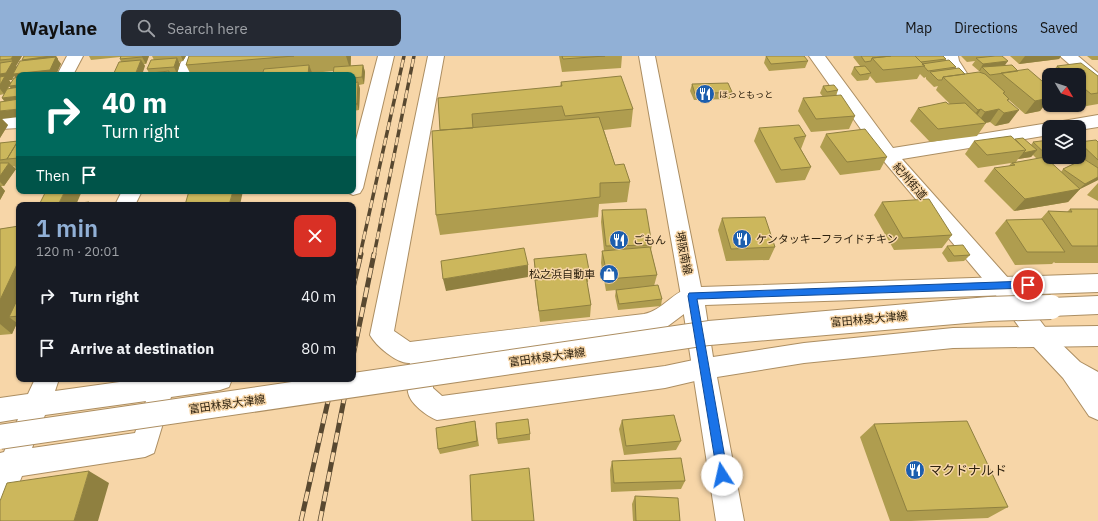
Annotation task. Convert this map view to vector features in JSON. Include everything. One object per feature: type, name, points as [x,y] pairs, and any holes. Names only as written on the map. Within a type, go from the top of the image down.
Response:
[{"type":"street","points":[[67,72],[75,56]]},
{"type":"street","points":[[184,72],[192,56]]},
{"type":"street","points":[[356,176],[386,56]]},
{"type":"street","points":[[436,56],[382,335],[407,353],[656,322],[692,296],[1098,283]]},
{"type":"street","name":"堺阪南線","points":[[647,56],[692,296],[703,369],[730,521]]},
{"type":"street","name":"紀州街道","points":[[817,56],[888,155],[1000,285],[1040,338],[1071,370]]},
{"type":"street","points":[[950,56],[950,61],[960,75]]},
{"type":"street","points":[[1068,56],[1098,81]]},
{"type":"street","points":[[356,120],[370,118]]},
{"type":"street","points":[[1086,123],[1098,121]]},
{"type":"street","points":[[0,123],[16,122]]},
{"type":"street","points":[[888,155],[1042,130]]},
{"type":"street","name":"富田林泉大津線","points":[[0,437],[709,333],[989,308],[1098,306]]},
{"type":"street","points":[[438,349],[422,360],[420,392],[437,408],[665,377],[703,369],[804,353],[953,338],[1098,336]]},
{"type":"street","points":[[1071,370],[1098,384]]},
{"type":"street","points":[[1071,370],[1098,408]]},
{"type":"street","points":[[0,496],[7,465],[37,405],[46,382]]},
{"type":"street","points":[[0,410],[198,382]]},
{"type":"street","points":[[7,465],[145,444],[162,387]]},
{"type":"building","points":[[0,56],[13,56],[11,59],[0,60]]},
{"type":"building","points":[[24,56],[51,56],[22,60]]},
{"type":"building","points":[[121,56],[143,56],[120,59]]},
{"type":"building","points":[[189,56],[294,56],[186,65]]},
{"type":"building","points":[[562,56],[605,56],[563,59]]},
{"type":"building","points":[[766,56],[804,56],[808,61],[771,64]]},
{"type":"building","points":[[861,56],[891,56],[872,58],[871,61],[865,62]]},
{"type":"building","points":[[915,56],[925,66],[883,70],[872,58]]},
{"type":"building","points":[[915,56],[943,56],[946,59],[921,62]]},
{"type":"building","points":[[1002,56],[1008,61],[983,64],[976,58]]},
{"type":"building","points":[[56,57],[50,70],[16,72],[16,74],[13,74],[20,61]]},
{"type":"building","points":[[177,58],[174,67],[147,69],[151,60]]},
{"type":"building","points":[[141,60],[136,72],[114,72],[119,62]]},
{"type":"building","points":[[949,60],[956,67],[928,71],[922,64]]},
{"type":"building","points":[[13,61],[6,73],[0,74],[0,63]]},
{"type":"building","points":[[1081,63],[1098,76],[1098,93],[1091,94],[1086,90],[1086,68],[1059,68],[1057,66]]},
{"type":"building","points":[[309,65],[308,72],[263,72],[264,69]]},
{"type":"building","points":[[363,65],[362,77],[356,78],[356,72],[333,72],[334,67]]},
{"type":"building","points":[[1012,65],[1018,71],[990,75],[982,67]]},
{"type":"building","points":[[865,66],[871,73],[860,75],[854,67]]},
{"type":"building","points":[[959,68],[965,74],[943,77],[942,80],[938,80],[930,72]]},
{"type":"building","points":[[1028,69],[1042,81],[1042,100],[1035,101],[1001,73]]},
{"type":"building","points":[[979,72],[985,74],[1005,92],[1003,93],[1009,99],[1007,100],[1019,110],[1004,113],[999,109],[985,112],[981,109],[978,110],[943,77]]},
{"type":"building","points":[[5,76],[0,85],[0,77]]},
{"type":"building","points":[[621,76],[633,109],[565,116],[562,106],[472,114],[473,128],[440,130],[438,98],[562,86],[561,82]]},
{"type":"building","points":[[14,78],[16,78],[16,85],[9,86]]},
{"type":"building","points":[[356,82],[358,82],[357,104],[356,104]]},
{"type":"building","points":[[728,83],[732,92],[695,94],[692,84]]},
{"type":"building","points":[[834,85],[838,90],[827,92],[823,86]]},
{"type":"building","points":[[16,88],[16,96],[2,98],[7,89]]},
{"type":"building","points":[[841,95],[855,116],[816,119],[803,98]]},
{"type":"building","points":[[16,99],[16,109],[0,111],[0,102]]},
{"type":"building","points":[[946,102],[948,104],[965,103],[986,123],[938,129],[918,108]]},
{"type":"building","points":[[599,117],[615,165],[624,164],[630,182],[600,183],[600,197],[436,215],[432,131]]},
{"type":"building","points":[[799,125],[806,136],[794,138],[811,167],[781,170],[759,128]]},
{"type":"building","points":[[865,129],[887,157],[847,162],[826,134]]},
{"type":"building","points":[[1011,136],[1026,150],[987,155],[974,141]]},
{"type":"building","points":[[1023,138],[1037,150],[1023,153],[1026,150],[1015,139]]},
{"type":"building","points":[[1096,140],[1098,142],[1098,160],[1086,149],[1086,141]]},
{"type":"building","points":[[16,141],[16,144],[7,159],[0,160],[0,143]]},
{"type":"building","points":[[1042,141],[1042,150],[1033,142]]},
{"type":"building","points":[[16,144],[16,158],[7,159]]},
{"type":"building","points":[[1042,158],[1042,164],[1053,164],[1080,189],[1025,199],[994,168],[1015,165],[1012,163]]},
{"type":"building","points":[[1086,160],[1098,168],[1098,177],[1085,184],[1063,169],[1074,164],[1086,164]]},
{"type":"building","points":[[0,163],[9,163],[0,176]]},
{"type":"building","points":[[44,194],[64,194],[60,202],[40,202]]},
{"type":"building","points":[[188,194],[232,194],[230,202],[186,202]]},
{"type":"building","points":[[929,199],[952,235],[903,238],[882,202]]},
{"type":"building","points":[[646,209],[652,245],[606,246],[602,210]]},
{"type":"building","points":[[1070,209],[1098,209],[1098,246],[1072,246],[1048,211],[1072,212]]},
{"type":"building","points":[[765,217],[775,247],[731,249],[722,218]]},
{"type":"building","points":[[1042,219],[1065,252],[1027,252],[1006,220]]},
{"type":"building","points":[[16,226],[16,266],[0,300],[0,229]]},
{"type":"building","points":[[963,245],[970,255],[954,256],[947,246]]},
{"type":"building","points":[[650,247],[657,275],[608,279],[602,251]]},
{"type":"building","points":[[524,248],[528,265],[443,279],[441,261]]},
{"type":"building","points":[[586,254],[589,270],[536,275],[534,259]]},
{"type":"building","points":[[586,276],[591,305],[539,311],[535,280]]},
{"type":"building","points":[[658,285],[662,299],[619,304],[616,290]]},
{"type":"building","points":[[16,302],[16,316],[9,317]]},
{"type":"building","points":[[674,415],[681,441],[626,446],[622,420]]},
{"type":"building","points":[[528,419],[530,434],[497,439],[496,423]]},
{"type":"building","points":[[475,421],[477,441],[438,449],[436,428]]},
{"type":"building","points":[[967,421],[1008,507],[907,511],[874,424]]},
{"type":"building","points":[[681,458],[685,481],[614,483],[612,461]]},
{"type":"building","points":[[529,468],[534,521],[472,521],[470,475]]},
{"type":"building","points":[[89,471],[74,521],[0,521],[0,501],[7,483]]},
{"type":"building","points":[[635,496],[678,498],[680,521],[636,521]]},
{"type":"railway","points":[[360,255],[404,56]]},
{"type":"railway","points":[[374,255],[414,56]]},
{"type":"railway","points":[[356,275],[361,254]]},
{"type":"railway","points":[[356,341],[374,254]]},
{"type":"railway","points":[[301,521],[332,382]]},
{"type":"railway","points":[[320,521],[347,382]]},
{"type":"place","name":"ほっともっと","points":[[705,94]]},
{"type":"place","name":"ケンタッキーフライドチキン","points":[[742,239]]},
{"type":"place","name":"ごもん","points":[[619,240]]},
{"type":"place","name":"松之浜自動車","points":[[609,274]]},
{"type":"place","name":"マクドナルド","points":[[915,470]]},
{"type":"route","points":[[722,475],[703,369],[692,296],[1028,285]]}]
